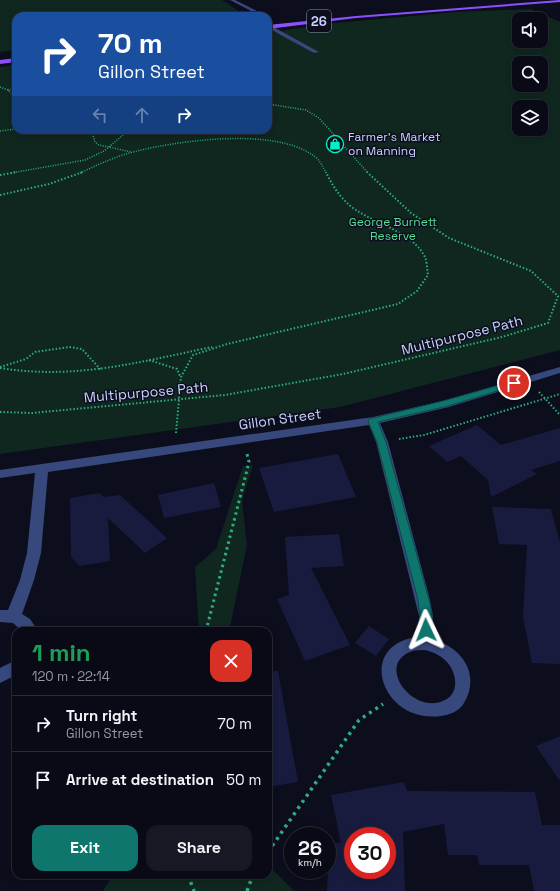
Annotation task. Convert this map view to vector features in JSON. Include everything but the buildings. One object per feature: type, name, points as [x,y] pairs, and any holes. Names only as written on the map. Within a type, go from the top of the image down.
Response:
[{"type":"main road","name":"26","points":[[272,24],[347,13],[518,0]]},
{"type":"main road","name":"26","points":[[272,24],[282,25],[356,17],[560,1]]},
{"type":"main road","points":[[0,56],[12,54]]},
{"type":"main road","points":[[0,62],[12,60]]},
{"type":"street","points":[[232,0],[249,12]]},
{"type":"street","points":[[245,8],[258,12]]},
{"type":"street","points":[[282,25],[298,35],[295,38]]},
{"type":"street","points":[[272,26],[286,36],[295,38],[316,52]]},
{"type":"street","name":"Gillon Street","points":[[0,474],[373,421],[445,404],[560,370]]},
{"type":"street","points":[[373,421],[382,442],[423,600],[426,616],[425,644]]},
{"type":"street","points":[[28,627],[26,624],[7,617],[28,580],[34,553],[42,468]]},
{"type":"street","points":[[412,644],[425,644],[444,650],[459,664],[464,675],[462,693],[449,707],[436,710],[415,708],[397,695],[389,678],[390,661],[401,648],[412,644]]},
{"type":"street","points":[[0,676],[12,669]]},
{"type":"path","points":[[0,87],[8,90],[12,94]]},
{"type":"path","points":[[8,90],[12,89]]},
{"type":"path","name":"Multipurpose Path","points":[[0,412],[32,413],[224,395],[343,374],[502,337],[548,322],[558,296],[531,271],[449,238],[411,213],[361,166],[319,118],[306,110],[272,105]]},
{"type":"path","points":[[0,131],[12,130]]},
{"type":"path","points":[[93,134],[95,142],[99,146],[134,152]]},
{"type":"path","points":[[0,175],[85,160],[108,148],[124,134]]},
{"type":"path","points":[[0,194],[41,187],[134,152],[171,144],[220,139],[280,142],[296,147],[317,157],[334,186],[355,210],[382,226],[405,237],[421,250],[426,259],[428,275],[417,291],[398,304],[227,344],[101,370],[76,373],[39,373],[0,367]]},
{"type":"path","points":[[174,449],[181,377],[192,355],[227,344]]},
{"type":"path","points":[[0,367],[26,359],[35,352],[69,347],[82,349],[101,370]]},
{"type":"path","points":[[147,360],[177,369],[181,377]]},
{"type":"path","points":[[527,379],[560,415]]},
{"type":"path","points":[[399,439],[424,434],[560,394]]},
{"type":"path","points":[[207,627],[249,462],[244,440]]},
{"type":"path","points":[[272,846],[359,720],[397,695]]},
{"type":"path","points":[[190,879],[194,891]]},
{"type":"path","points":[[248,891],[252,879]]},
{"type":"green space","points":[[0,0],[222,0],[240,12],[12,12],[12,50],[0,52]]},
{"type":"green space","name":"George Burnett Reserve","points":[[531,9],[538,12],[512,12],[512,48],[548,48],[548,17],[560,22],[560,350],[340,407],[0,454],[0,67],[12,66],[12,134],[272,134],[272,32],[324,24],[456,12]]},
{"type":"green space","points":[[253,465],[242,500],[247,545],[230,627],[199,627],[195,567],[216,549],[243,466]]},
{"type":"green space","points":[[272,869],[294,891],[103,891],[110,879],[272,879]]},
{"type":"place","name":"Farmer's Market on Manning","points":[[335,144]]},
{"type":"route","points":[[426,630],[426,616],[423,600],[382,442],[373,421],[445,404],[514,383]]}]
